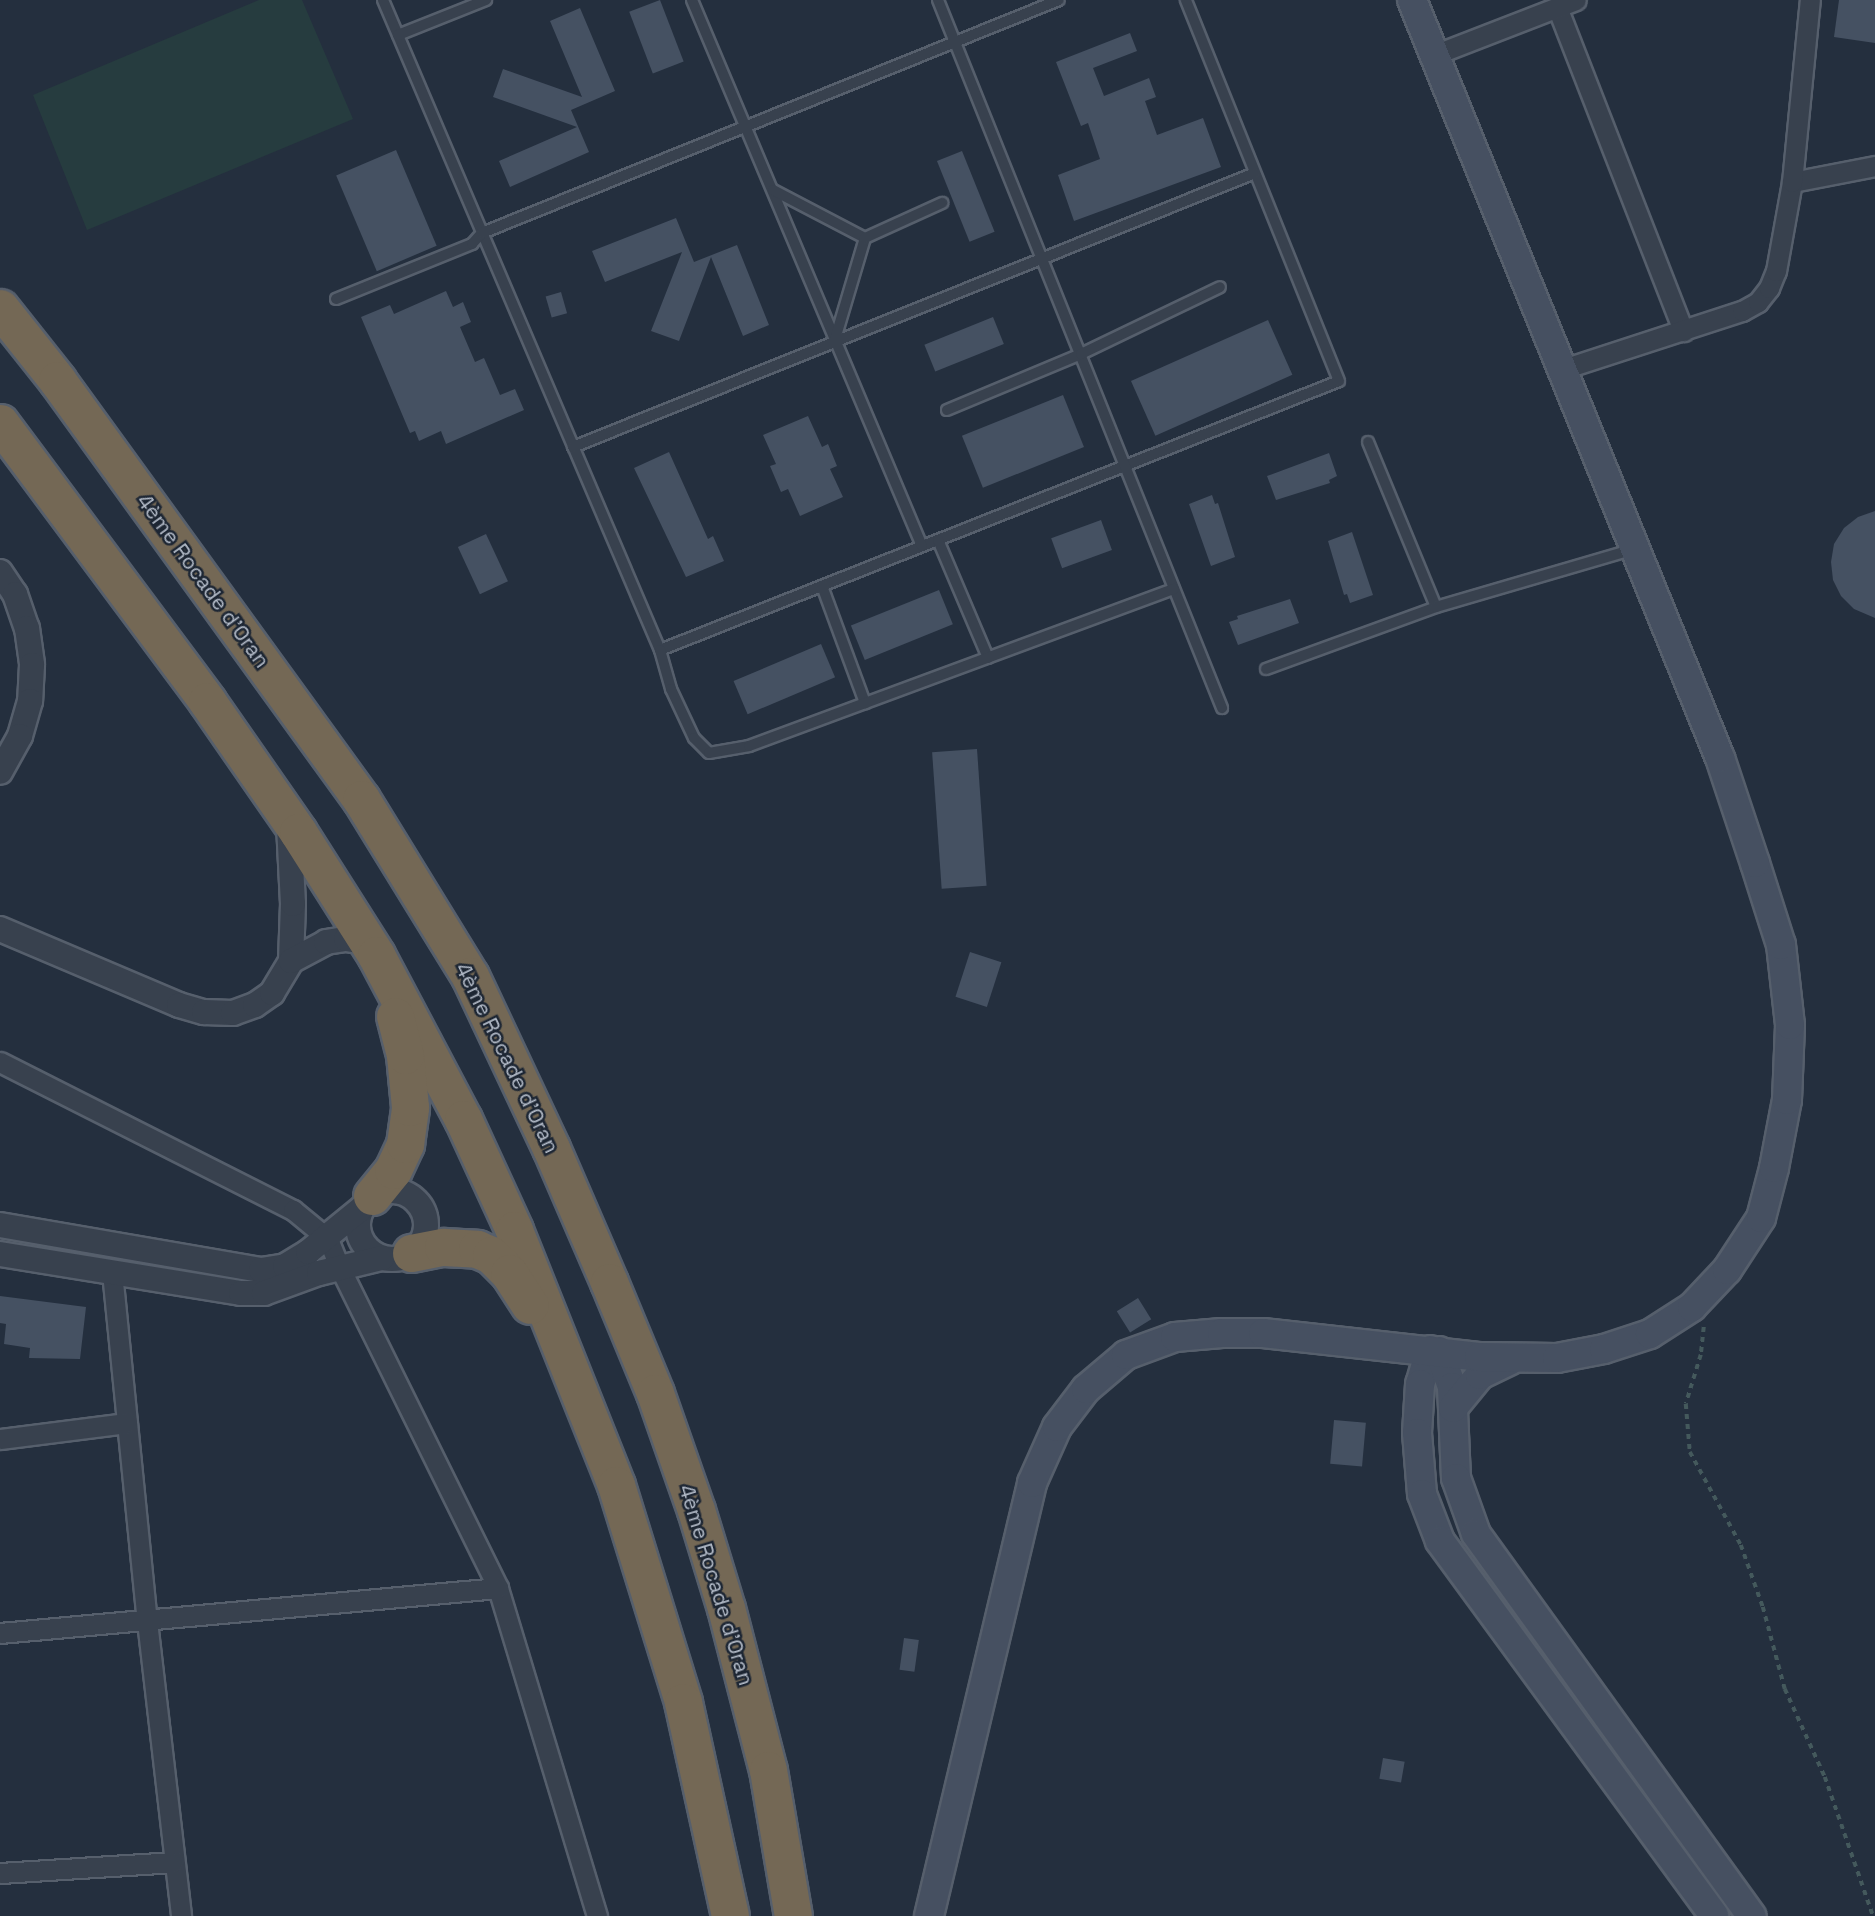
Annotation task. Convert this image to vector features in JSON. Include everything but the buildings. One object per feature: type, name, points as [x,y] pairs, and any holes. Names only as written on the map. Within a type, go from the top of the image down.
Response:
[{"type":"highway","name":"4ème Rocade d'Oran","points":[[0,308],[57,380],[361,799],[470,976],[551,1148],[609,1282],[655,1393],[696,1510],[726,1608],[768,1770],[793,1916]]},
{"type":"highway","points":[[0,423],[183,668],[289,819],[371,948],[463,1119],[575,1376],[616,1485],[682,1702],[730,1916]]},
{"type":"highway","points":[[367,1202],[393,1170],[405,1144],[410,1107],[405,1055],[371,948]]},
{"type":"highway","points":[[397,1256],[463,1245],[491,1255],[509,1273],[575,1376]]},
{"type":"main road","points":[[929,1916],[1032,1483],[1057,1427],[1086,1389],[1126,1355],[1175,1337],[1222,1332],[1371,1343],[1479,1357],[1557,1358],[1604,1349],[1650,1334],[1692,1307],[1727,1270],[1761,1218],[1787,1100],[1790,1025],[1780,945],[1720,758],[1412,0]]},
{"type":"main road","points":[[1371,1343],[1405,1372],[1419,1395]]},
{"type":"main road","points":[[1435,1350],[1419,1395],[1417,1433],[1422,1494],[1440,1541],[1714,1916]]},
{"type":"main road","points":[[1435,1350],[1450,1377],[1456,1478],[1476,1534],[1752,1916]]},
{"type":"main road","points":[[1453,1408],[1480,1375],[1519,1357]]},
{"type":"street","points":[[1434,55],[1576,0]]},
{"type":"street","points":[[1563,369],[1742,312],[1758,302],[1769,288],[1776,271],[1792,182],[1810,0]]},
{"type":"street","points":[[1557,7],[1683,331]]},
{"type":"street","points":[[1792,182],[1875,166]]},
{"type":"street","points":[[0,572],[15,594],[27,628],[32,665],[30,701],[23,724],[0,772]]},
{"type":"street","points":[[289,819],[293,876],[292,961]]},
{"type":"street","points":[[0,929],[179,1005],[204,1012],[233,1013],[255,1005],[272,993],[292,961],[327,942],[371,948]]},
{"type":"street","points":[[0,1062],[293,1210],[328,1239],[498,1588],[597,1916]]},
{"type":"street","points":[[0,1225],[261,1270],[285,1266],[328,1239],[367,1202],[395,1191],[417,1200],[426,1222],[425,1234],[397,1256],[340,1268],[264,1293],[241,1293],[0,1254]]},
{"type":"street","points":[[367,1202],[358,1217],[360,1238],[373,1254],[397,1256]]},
{"type":"street","points":[[112,1272],[147,1621],[181,1916]]},
{"type":"street","points":[[0,1439],[127,1423]]},
{"type":"street","points":[[0,1633],[498,1588]]},
{"type":"street","points":[[0,1873],[174,1862]]},
{"type":"lane","points":[[383,0],[660,650],[671,689],[694,738],[709,753],[749,746],[1174,589]]},
{"type":"lane","points":[[398,35],[486,0]]},
{"type":"lane","points":[[692,0],[922,546]]},
{"type":"lane","points":[[938,0],[1222,708]]},
{"type":"lane","points":[[336,299],[472,244],[482,233],[1059,0]]},
{"type":"lane","points":[[660,650],[1339,381],[1186,0]]},
{"type":"lane","points":[[573,447],[835,339],[1255,173]]},
{"type":"lane","points":[[772,189],[865,238]]},
{"type":"lane","points":[[835,339],[865,238],[942,203]]},
{"type":"lane","points":[[947,410],[1081,354],[1220,287]]},
{"type":"lane","points":[[1368,442],[1436,607]]},
{"type":"lane","points":[[938,540],[988,658]]},
{"type":"lane","points":[[1266,669],[1436,607],[1635,549]]},
{"type":"lane","points":[[822,586],[865,704]]},
{"type":"path","points":[[1692,1307],[1703,1320],[1704,1332],[1701,1355],[1686,1404],[1690,1452],[1741,1545],[1763,1607],[1785,1689],[1825,1777],[1873,1916]]},
{"type":"green space","points":[[259,0],[302,0],[353,119],[87,230],[33,95]]}]
